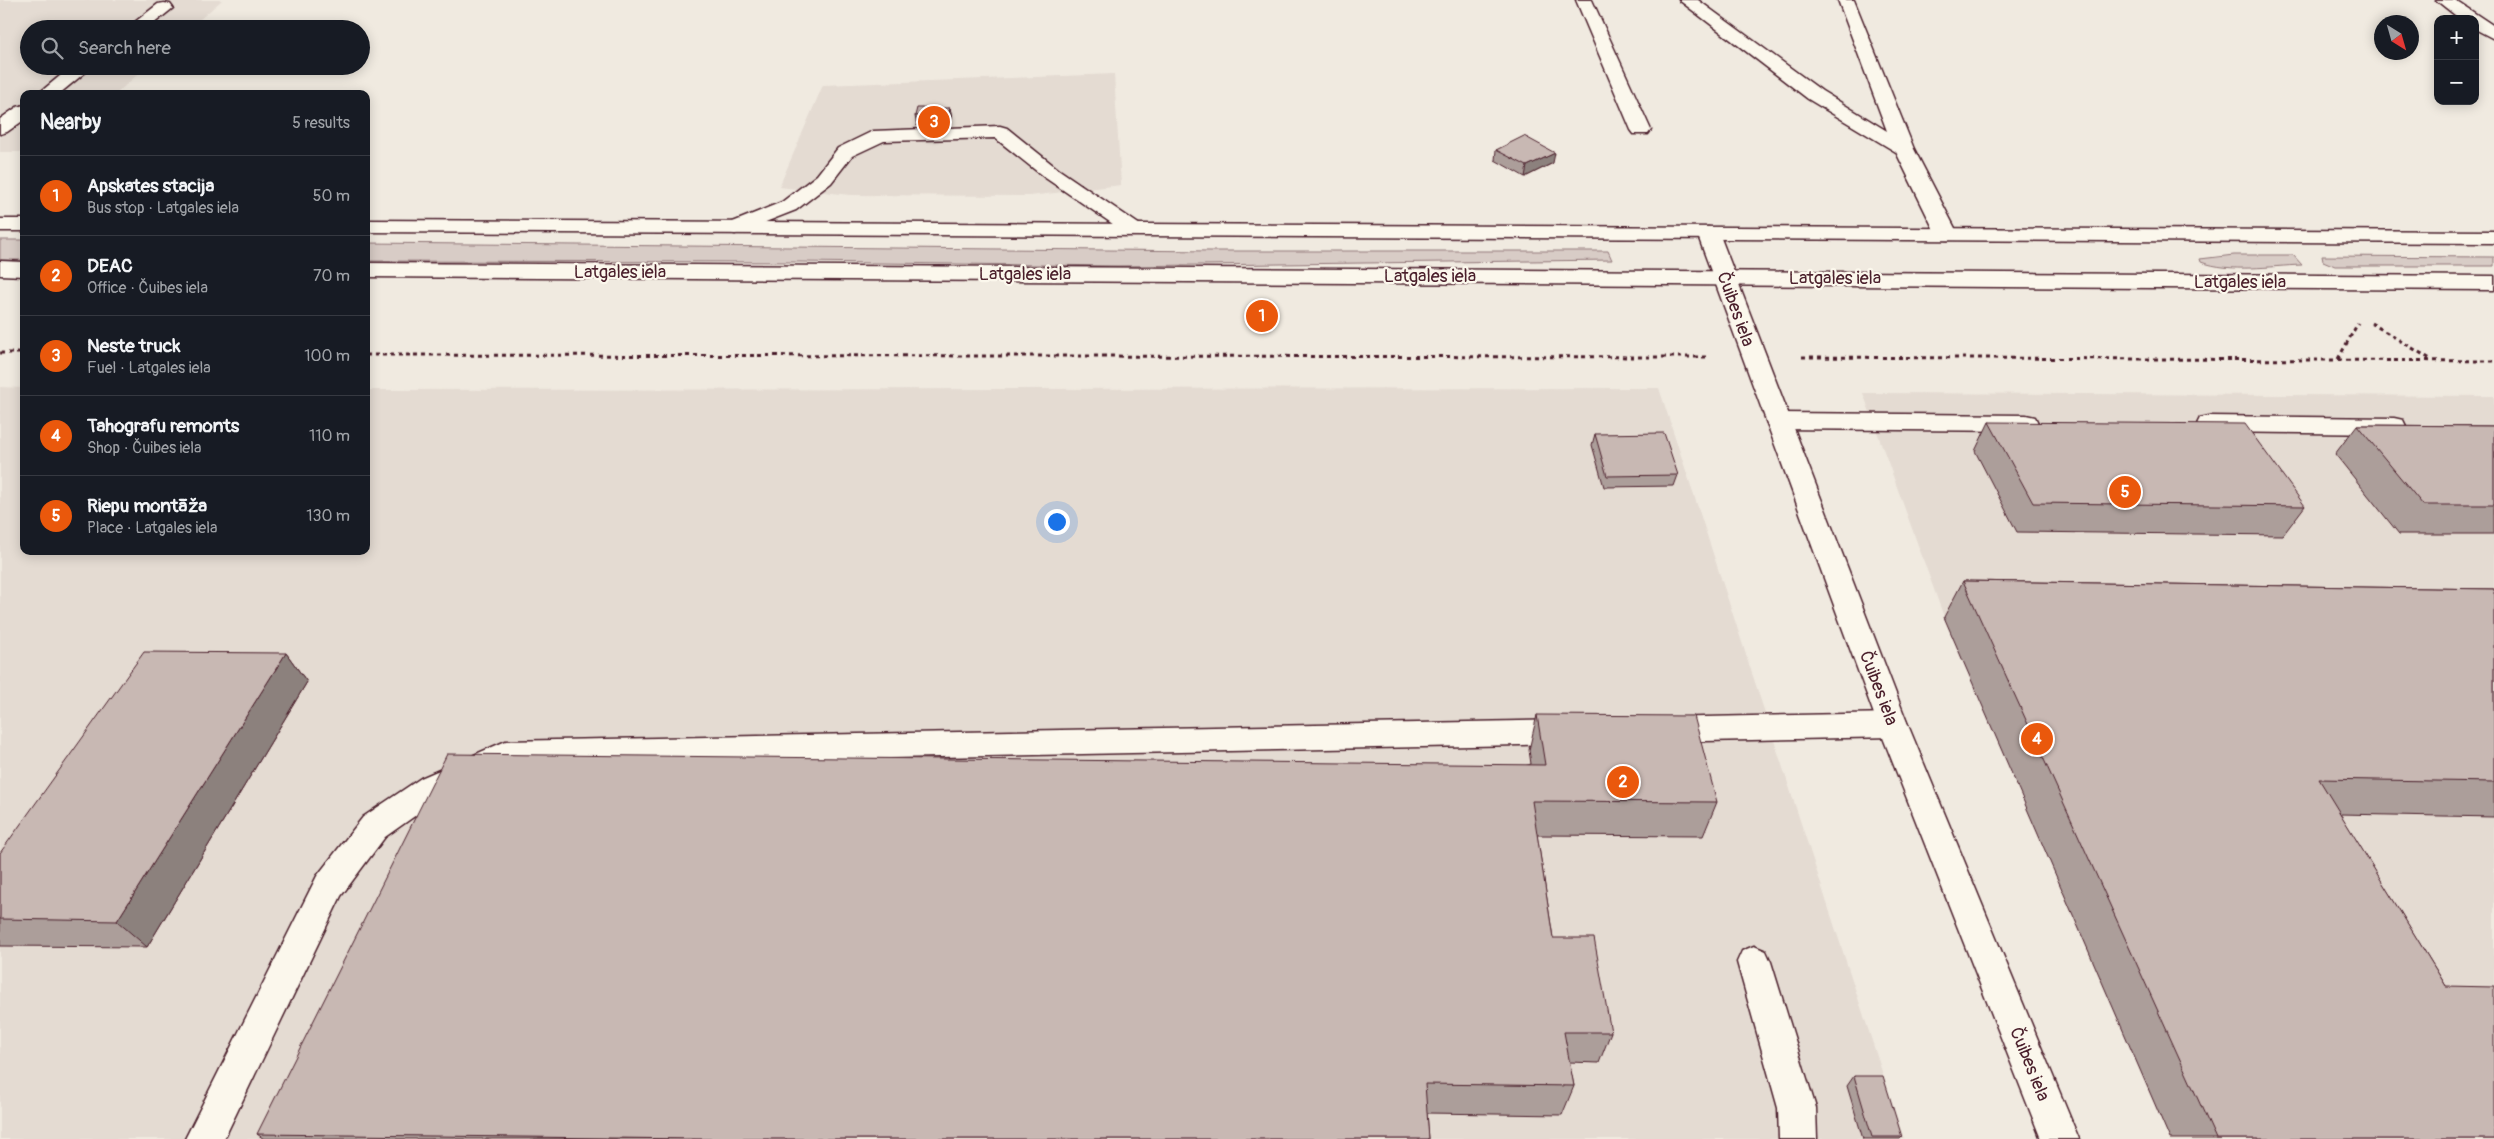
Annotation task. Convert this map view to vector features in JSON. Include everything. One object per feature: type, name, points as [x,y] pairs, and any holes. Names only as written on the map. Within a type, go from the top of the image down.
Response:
[{"type":"main road","points":[[1584,0],[1641,130]]},
{"type":"main road","points":[[1687,0],[1815,95],[1904,149]]},
{"type":"main road","points":[[1846,0],[1904,149],[1948,234]]},
{"type":"main road","points":[[2444,0],[2466,15]]},
{"type":"main road","points":[[147,20],[164,8]]},
{"type":"main road","points":[[2479,24],[2494,34]]},
{"type":"main road","points":[[52,90],[72,75]]},
{"type":"main road","points":[[0,128],[20,114]]},
{"type":"main road","points":[[735,228],[789,206],[824,179],[845,152],[880,136],[1000,132],[1051,173],[1133,229]]},
{"type":"main road","points":[[0,225],[20,225]]},
{"type":"main road","points":[[370,226],[2494,236]]},
{"type":"main road","name":"Čuibes iela","points":[[1708,233],[1893,725],[2060,1139]]},
{"type":"main road","points":[[0,268],[20,268]]},
{"type":"main road","name":"Latgales iela","points":[[370,270],[2494,283]]},
{"type":"main road","points":[[1778,421],[2046,423]]},
{"type":"main road","points":[[2186,424],[2414,426]]},
{"type":"main road","points":[[204,1139],[329,886],[374,827],[432,787],[506,754],[1893,725]]},
{"type":"main road","points":[[1754,962],[1797,1108],[1798,1139]]},
{"type":"path","points":[[2338,359],[2362,317]]},
{"type":"path","points":[[2369,322],[2432,360]]},
{"type":"path","points":[[0,353],[20,353]]},
{"type":"path","points":[[370,355],[1754,357],[2494,361]]},
{"type":"shaded area","points":[[0,0],[222,0],[199,20],[20,20],[20,75],[137,75],[120,90],[20,90],[20,152],[0,152]]},
{"type":"shaded area","points":[[1114,74],[1121,185],[1030,196],[850,195],[779,187],[823,85]]},
{"type":"shaded area","points":[[0,240],[20,240],[20,260],[0,260]]},
{"type":"shaded area","points":[[370,243],[1212,251],[1608,251],[1612,260],[1117,266],[800,262],[370,261]]},
{"type":"shaded area","points":[[2234,255],[2293,255],[2302,265],[2238,268],[2213,265],[2201,262],[2200,259]]},
{"type":"shaded area","points":[[2322,256],[2494,257],[2494,266],[2335,266],[2323,261]]},
{"type":"shaded area","points":[[0,387],[20,388],[20,555],[370,555],[370,390],[1659,388],[1904,1139],[0,1139]]},
{"type":"shaded area","points":[[1863,393],[2494,396],[2494,1139],[1944,617]]},
{"type":"building","points":[[917,108],[950,108],[948,115],[915,116]]},
{"type":"building","points":[[1524,136],[1555,153],[1527,166],[1496,150]]},
{"type":"building","points":[[1989,422],[2245,424],[2305,506],[2033,503]]},
{"type":"building","points":[[2357,425],[2494,426],[2494,505],[2423,505]]},
{"type":"building","points":[[1664,433],[1678,475],[1607,476],[1595,434]]},
{"type":"building","points":[[1963,581],[2494,589],[2494,782],[2319,779],[2446,986],[2494,987],[2494,1139],[2216,1139]]},
{"type":"building","points":[[144,652],[286,653],[117,921],[0,919],[0,853]]},
{"type":"building","points":[[1537,715],[1694,716],[1717,802],[1532,801],[1553,938],[1594,938],[1611,1032],[1564,1032],[1574,1086],[1425,1084],[1429,1139],[697,1139],[257,1134],[447,754],[1545,765]]},
{"type":"building","points":[[1854,1076],[1883,1076],[1902,1137],[1872,1137]]},
{"type":"place","name":"Neste truck","points":[[934,122]]},
{"type":"place","name":"Apskates stacija","points":[[1262,316]]},
{"type":"place","name":"Riepu montāža","points":[[2125,492]]},
{"type":"place","name":"Tahografu remonts","points":[[2037,739]]},
{"type":"place","name":"DEAC","points":[[1623,782]]}]
